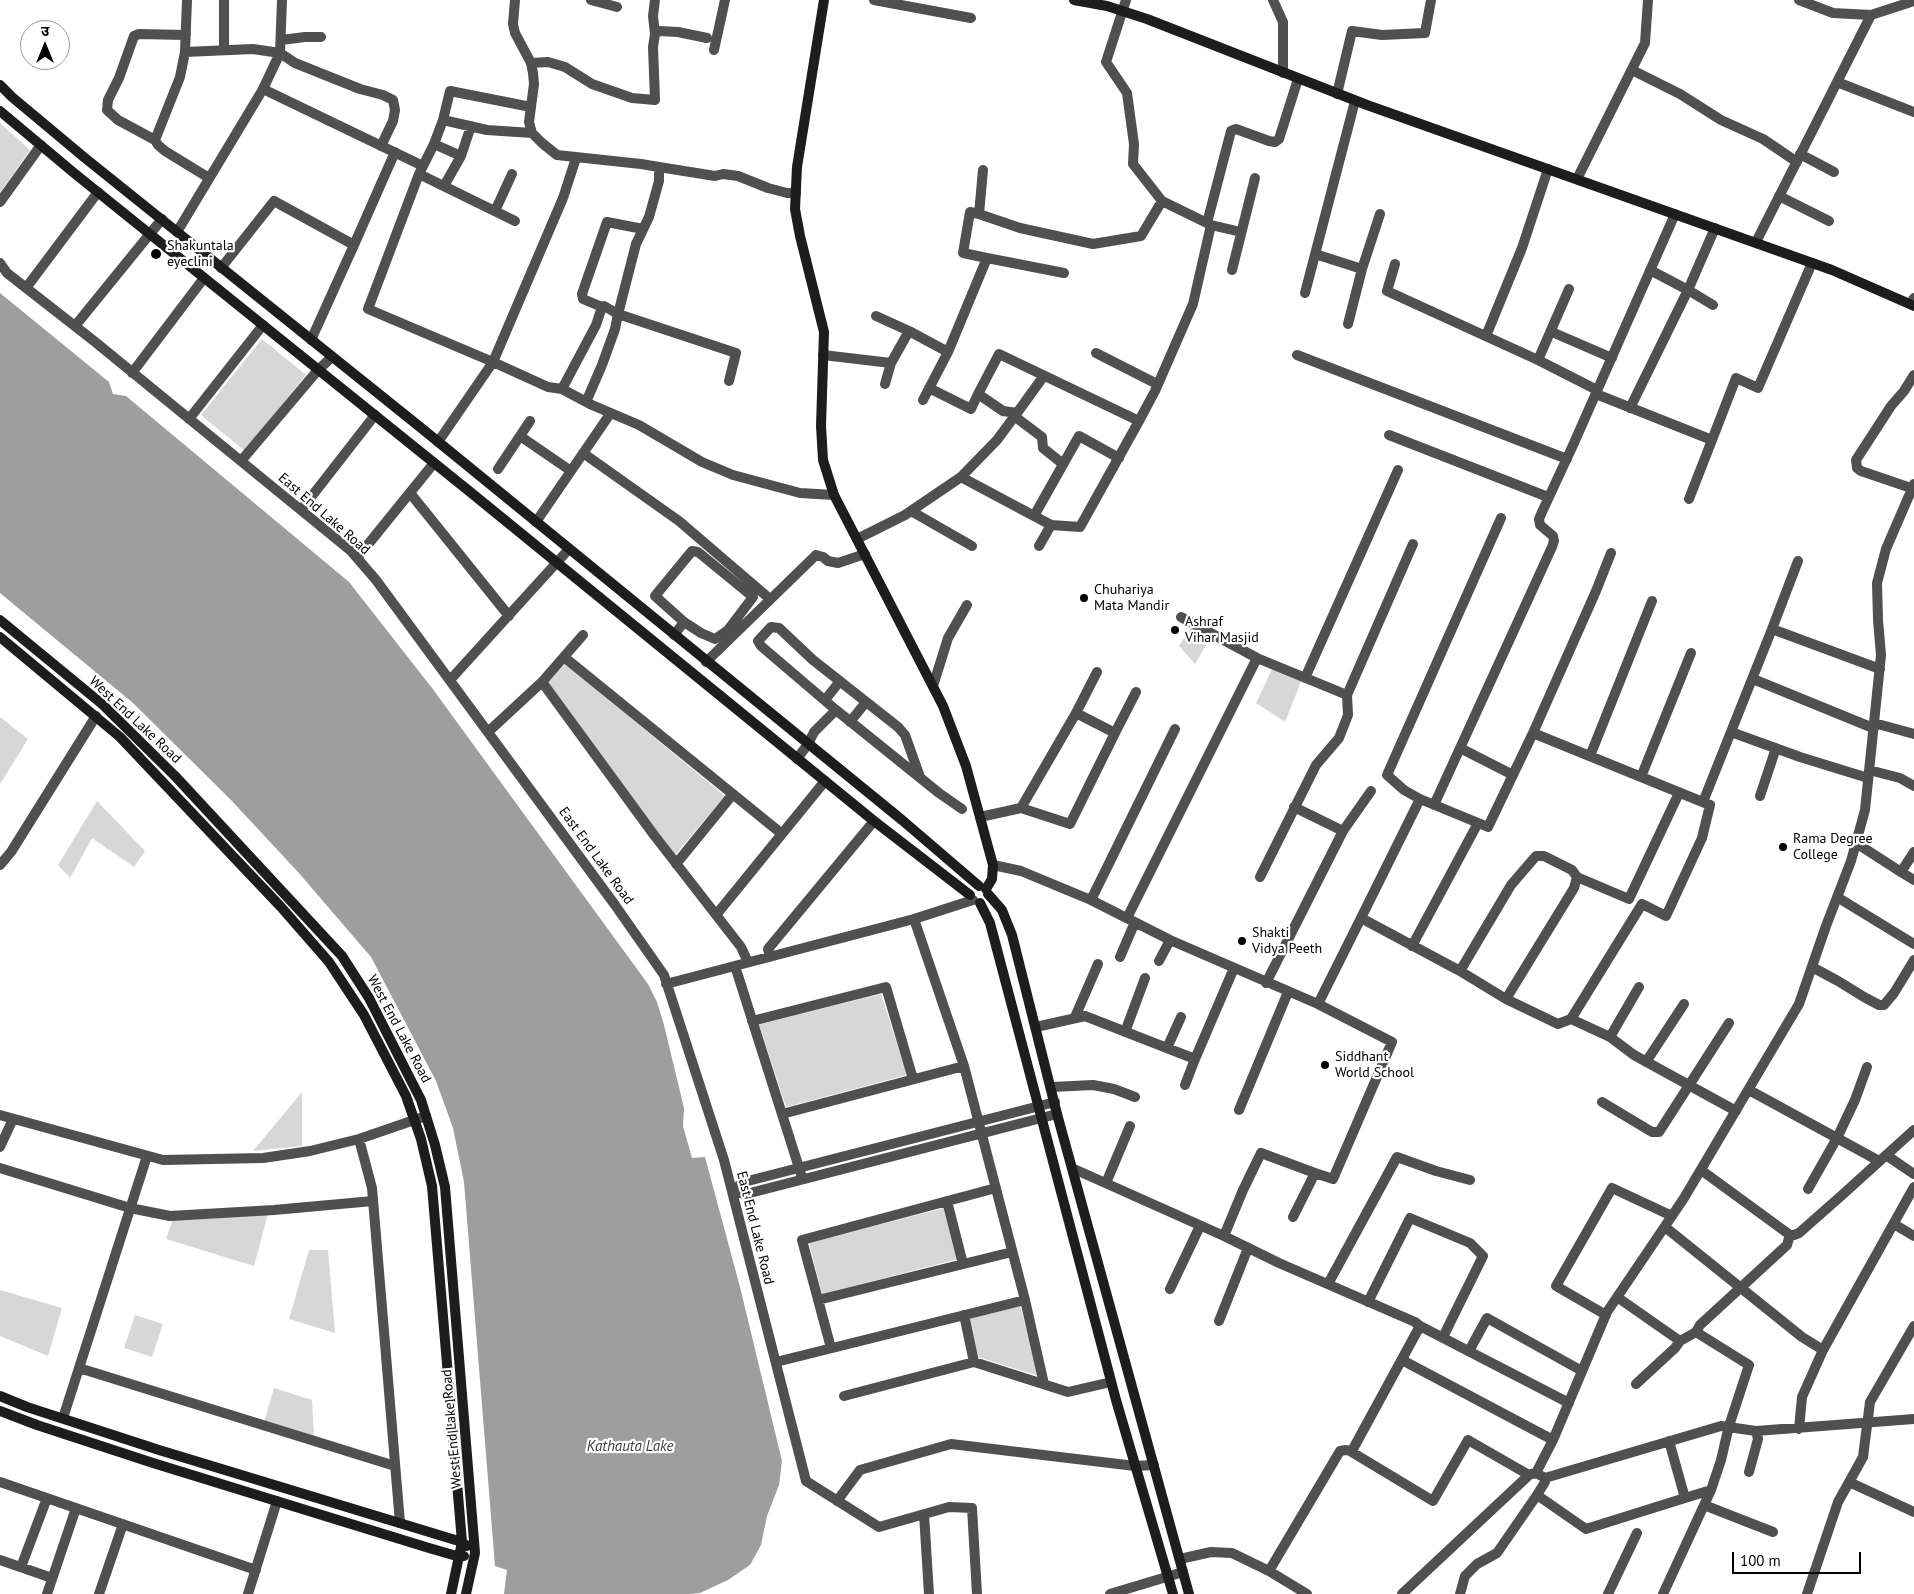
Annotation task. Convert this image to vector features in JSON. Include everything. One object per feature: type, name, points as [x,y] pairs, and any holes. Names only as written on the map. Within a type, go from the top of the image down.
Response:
[{"type":"street","points":[[155,140],[180,77],[185,52],[187,0]]},
{"type":"street","points":[[224,0],[224,50]]},
{"type":"street","points":[[177,232],[263,89],[280,53],[282,0]]},
{"type":"street","points":[[515,0],[514,33],[531,63],[534,84],[529,122],[532,133],[557,155],[641,164],[715,176],[723,174],[738,176],[768,188],[787,193],[796,192]]},
{"type":"street","points":[[591,0],[617,7]]},
{"type":"street","points":[[531,63],[548,62],[565,67],[592,84],[632,98],[655,100],[653,47],[655,34],[653,16],[656,0]]},
{"type":"street","points":[[714,50],[725,0]]},
{"type":"street","points":[[666,984],[914,918],[974,899],[986,900],[985,890],[992,879],[994,865],[966,766],[943,706],[834,495],[823,460],[821,426],[824,332],[795,209],[797,167],[824,0]]},
{"type":"street","points":[[874,0],[971,18]]},
{"type":"street","points":[[1074,0],[1107,6],[1122,11],[1355,101],[1756,242],[1913,303]]},
{"type":"street","points":[[1126,0],[1106,62],[1127,93],[1134,144],[1133,164],[1162,201],[1209,224],[1241,232]]},
{"type":"street","points":[[1337,94],[1352,32],[1382,35],[1425,33],[1431,0]]},
{"type":"street","points":[[1578,179],[1646,43],[1648,0]]},
{"type":"street","points":[[1799,0],[1833,13],[1871,15],[1901,3],[1914,1]]},
{"type":"street","points":[[1275,2],[1283,22],[1283,73]]},
{"type":"street","points":[[1756,242],[1871,15]]},
{"type":"street","points":[[655,34],[659,32],[678,32],[707,38]]},
{"type":"street","points":[[186,35],[139,34],[134,36],[119,78],[108,100],[107,110],[118,120],[155,140],[165,151],[209,178]]},
{"type":"street","points":[[281,40],[321,37]]},
{"type":"street","points":[[185,52],[253,49],[280,53],[295,63],[360,89],[384,95],[392,100],[395,110],[393,121],[381,146]]},
{"type":"street","points":[[1632,70],[1680,94],[1721,120],[1799,158],[1834,172]]},
{"type":"street","points":[[961,477],[1051,525],[1080,527],[1139,422],[1193,304],[1209,224],[1231,131],[1236,129],[1275,142],[1279,139],[1298,79]]},
{"type":"street","points":[[1837,82],[1914,112]]},
{"type":"street","points":[[0,85],[70,146],[570,549],[706,662],[810,741],[985,890],[1002,910],[1012,935],[1052,1087],[1057,1114],[1074,1169],[1189,1594]]},
{"type":"street","points":[[263,89],[395,152],[444,186],[515,221]]},
{"type":"street","points":[[531,107],[450,91],[443,120],[434,144],[421,170],[368,309],[548,386],[562,389],[610,414],[639,425],[702,462],[733,475],[800,493],[834,495]]},
{"type":"street","points":[[1304,293],[1355,101]]},
{"type":"street","points":[[0,111],[797,759],[974,899],[992,930],[1111,1382],[1173,1594]]},
{"type":"street","points":[[443,120],[487,130],[532,133]]},
{"type":"street","points":[[444,186],[461,156],[471,126]]},
{"type":"street","points":[[434,144],[461,156]]},
{"type":"street","points":[[0,202],[41,145]]},
{"type":"street","points":[[311,340],[395,152]]},
{"type":"street","points":[[438,442],[493,362],[564,198],[576,158]]},
{"type":"street","points":[[586,402],[615,329],[636,244],[649,217],[659,181],[659,167]]},
{"type":"street","points":[[1486,336],[1522,248],[1548,169]]},
{"type":"street","points":[[979,214],[983,170]]},
{"type":"street","points":[[495,211],[512,174]]},
{"type":"street","points":[[1232,270],[1255,178]]},
{"type":"street","points":[[26,288],[98,192]]},
{"type":"street","points":[[1779,196],[1829,221]]},
{"type":"street","points":[[1064,273],[963,253],[970,212],[1020,228],[1093,244],[1141,236],[1162,201]]},
{"type":"street","points":[[222,268],[274,202],[354,245]]},
{"type":"street","points":[[1348,324],[1362,269],[1380,214]]},
{"type":"street","points":[[1434,805],[1552,547],[1553,536],[1540,525],[1539,519],[1597,392],[1674,214]]},
{"type":"street","points":[[75,326],[162,219]]},
{"type":"street","points":[[643,229],[607,222],[582,294],[583,300],[602,307],[604,306],[618,314],[736,353],[728,381]]},
{"type":"street","points":[[1630,408],[1688,290],[1715,228]]},
{"type":"street","points":[[1315,254],[1362,269]]},
{"type":"street","points":[[923,400],[948,352],[988,258]]},
{"type":"street","name":"East End Lake Road","points":[[0,263],[7,273],[351,550],[376,580],[450,680],[615,905],[664,976],[724,1160],[806,1481],[879,1527],[949,1507],[972,1508],[977,1594]]},
{"type":"street","points":[[1689,499],[1736,378],[1758,388],[1812,263]]},
{"type":"street","points":[[1395,264],[1387,292],[1538,360],[1630,408],[1712,440]]},
{"type":"street","points":[[1650,270],[1713,305]]},
{"type":"street","points":[[132,373],[204,278]]},
{"type":"street","points":[[1538,360],[1570,289]]},
{"type":"street","points":[[562,389],[596,325],[602,307]]},
{"type":"street","points":[[876,316],[909,330],[948,352]]},
{"type":"street","points":[[189,419],[263,325]]},
{"type":"street","points":[[885,384],[890,363],[909,330]]},
{"type":"street","points":[[1552,332],[1612,358]]},
{"type":"street","points":[[1096,353],[1157,384]]},
{"type":"street","points":[[929,388],[970,409],[999,354],[1139,422]]},
{"type":"street","points":[[823,355],[890,363]]},
{"type":"street","points":[[1297,355],[1567,458]]},
{"type":"street","points":[[242,462],[318,370],[332,357]]},
{"type":"street","points":[[1402,1594],[1537,1475],[1606,1315],[1701,1170],[1793,1016],[1837,898],[1866,810],[1881,655],[1877,583],[1886,548],[1913,487],[1861,471],[1857,468],[1856,460],[1891,406],[1904,391],[1914,375]]},
{"type":"street","points":[[857,540],[911,511],[961,477],[997,440],[1043,376]]},
{"type":"street","points":[[978,394],[1003,410],[1016,415],[1042,437],[1042,448],[1063,464]]},
{"type":"street","points":[[536,522],[610,414]]},
{"type":"street","points":[[301,510],[375,416]]},
{"type":"street","points":[[498,469],[530,421]]},
{"type":"street","points":[[1389,435],[1548,497]]},
{"type":"street","points":[[520,436],[571,471]]},
{"type":"street","points":[[1034,516],[1079,436],[1119,458]]},
{"type":"street","points":[[583,453],[679,521],[770,598]]},
{"type":"street","points":[[357,558],[434,463]]},
{"type":"street","points":[[1305,678],[1398,470]]},
{"type":"street","points":[[410,493],[509,616]]},
{"type":"street","points":[[911,511],[972,546]]},
{"type":"street","points":[[1501,518],[1386,775],[1404,790],[1420,799],[1488,827],[1533,733],[1611,553]]},
{"type":"street","points":[[1040,546],[1051,525]]},
{"type":"street","points":[[1260,877],[1316,765],[1339,738],[1348,715],[1347,695],[1413,544]]},
{"type":"street","points":[[450,680],[570,549]]},
{"type":"street","points":[[692,550],[698,552],[753,597],[728,630],[715,639],[700,634],[684,622],[654,596],[692,550]]},
{"type":"street","points":[[706,662],[816,555],[828,561],[838,563],[865,554]]},
{"type":"street","points":[[1703,802],[1798,562]]},
{"type":"street","points":[[1590,756],[1652,600]]},
{"type":"street","points":[[933,686],[948,638],[967,605]]},
{"type":"street","points":[[1181,617],[1257,658],[1347,695]]},
{"type":"street","name":"West End Lake Road","points":[[0,620],[102,704],[175,776],[342,956],[370,998],[421,1100],[436,1145],[445,1187],[475,1553],[466,1594]]},
{"type":"street","points":[[674,635],[684,622]]},
{"type":"street","points":[[920,777],[905,735],[898,727],[813,660],[779,628],[771,627],[758,641],[760,646],[850,722],[939,793],[962,809]]},
{"type":"street","points":[[1772,629],[1880,669]]},
{"type":"street","points":[[488,732],[542,682],[583,636]]},
{"type":"street","name":"West End Lake Road","points":[[0,637],[120,737],[281,907],[329,962],[364,1015],[406,1096],[415,1120],[432,1186],[462,1542],[450,1594]]},
{"type":"street","points":[[1640,777],[1691,653]]},
{"type":"street","points":[[564,657],[782,834]]},
{"type":"street","points":[[1120,957],[1131,920],[1257,658]]},
{"type":"street","points":[[1021,808],[1076,713],[1097,672]]},
{"type":"street","points":[[1753,679],[1874,725],[1914,734]]},
{"type":"street","points":[[825,700],[840,681]]},
{"type":"street","points":[[542,682],[676,864],[741,948],[748,962]]},
{"type":"street","points":[[980,817],[1021,808],[1070,824],[1136,692]]},
{"type":"street","points":[[850,722],[866,702]]},
{"type":"street","points":[[797,759],[836,710]]},
{"type":"street","points":[[1076,713],[1115,733]]},
{"type":"street","points":[[0,865],[96,716]]},
{"type":"street","points":[[1090,900],[1175,729]]},
{"type":"street","points":[[1731,732],[1776,748],[1868,774],[1900,778],[1914,786]]},
{"type":"street","points":[[1460,971],[1511,885],[1536,856],[1544,856],[1572,870],[1577,877],[1666,916],[1702,838],[1710,805],[1533,733]]},
{"type":"street","points":[[1460,748],[1513,774]]},
{"type":"street","points":[[1760,796],[1776,748]]},
{"type":"street","points":[[716,915],[825,781]]},
{"type":"street","points":[[1266,983],[1343,832],[1371,791]]},
{"type":"street","points":[[1629,899],[1679,793]]},
{"type":"street","points":[[676,864],[733,794]]},
{"type":"street","points":[[1318,1004],[1420,799]]},
{"type":"street","points":[[1294,807],[1343,832]]},
{"type":"street","points":[[770,957],[768,950],[874,821]]},
{"type":"street","points":[[1412,946],[1478,823]]},
{"type":"street","points":[[1856,843],[1914,880]]},
{"type":"street","points":[[1901,872],[1914,852]]},
{"type":"street","points":[[994,865],[1021,871],[1090,900],[1170,940],[1318,1004],[1392,1042],[1333,1179],[1261,1153],[1224,1236]]},
{"type":"street","points":[[1506,999],[1574,888],[1577,877]]},
{"type":"street","points":[[974,899],[974,887],[985,890]]},
{"type":"street","points":[[1837,898],[1914,944]]},
{"type":"street","points":[[1361,918],[1460,971],[1506,999],[1558,1024],[1571,1019],[1642,904]]},
{"type":"street","points":[[914,918],[964,1066],[1025,1300],[1044,1384]]},
{"type":"street","points":[[1159,960],[1170,940]]},
{"type":"street","points":[[1812,967],[1871,1001],[1884,1005],[1894,993],[1914,960]]},
{"type":"street","points":[[1075,1017],[1098,964]]},
{"type":"street","points":[[735,966],[803,1179]]},
{"type":"street","points":[[1185,1085],[1234,968]]},
{"type":"street","points":[[1124,1032],[1145,978]]},
{"type":"street","points":[[1610,1037],[1640,986]]},
{"type":"street","points":[[752,1021],[886,987],[914,1079]]},
{"type":"street","points":[[1239,1110],[1288,992]]},
{"type":"street","points":[[1646,1062],[1684,1004]]},
{"type":"street","points":[[1036,1027],[1084,1016],[1195,1059]]},
{"type":"street","points":[[1167,1048],[1181,1017]]},
{"type":"street","points":[[1571,1019],[1610,1037],[1646,1062],[1736,1111]]},
{"type":"street","points":[[1602,1102],[1652,1132],[1659,1132],[1729,1023]]},
{"type":"street","points":[[782,1114],[964,1066]]},
{"type":"street","points":[[1808,1189],[1837,1138],[1855,1100],[1867,1067]]},
{"type":"street","points":[[1052,1087],[1093,1085],[1114,1089],[1136,1097]]},
{"type":"street","points":[[1749,1090],[1837,1138],[1914,1174]]},
{"type":"street","points":[[732,1191],[744,1182],[979,1120],[1055,1102]]},
{"type":"street","points":[[732,1191],[746,1194],[981,1132],[1057,1114]]},
{"type":"street","points":[[0,1115],[163,1160],[263,1158],[310,1151],[426,1116]]},
{"type":"street","points":[[0,1147],[14,1119]]},
{"type":"street","points":[[1106,1183],[1130,1126]]},
{"type":"street","points":[[1701,1170],[1790,1235],[1794,1235],[1799,1233],[1914,1130]]},
{"type":"street","points":[[358,1138],[372,1188],[400,1523]]},
{"type":"street","points":[[63,1418],[147,1156]]},
{"type":"street","points":[[1328,1284],[1398,1157],[1436,1171],[1470,1180]]},
{"type":"street","points":[[0,1168],[130,1208],[170,1216],[274,1210],[373,1201]]},
{"type":"street","points":[[1074,1169],[1415,1322],[1568,1403]]},
{"type":"street","points":[[1293,1217],[1315,1173]]},
{"type":"street","points":[[1799,1429],[1802,1397],[1823,1350],[1914,1187]]},
{"type":"street","points":[[831,1348],[802,1240],[996,1188]]},
{"type":"street","points":[[1606,1315],[1556,1286],[1612,1188],[1672,1216]]},
{"type":"street","points":[[947,1201],[963,1264]]},
{"type":"street","points":[[1368,1302],[1410,1218],[1470,1243],[1483,1256],[1443,1338]]},
{"type":"street","points":[[1894,1224],[1914,1236]]},
{"type":"street","points":[[1170,1289],[1200,1226]]},
{"type":"street","points":[[1665,1227],[1802,1338],[1823,1350]]},
{"type":"street","points":[[1636,1384],[1675,1348],[1680,1341],[1696,1332],[1700,1324],[1787,1245],[1790,1235]]},
{"type":"street","points":[[1219,1321],[1248,1248]]},
{"type":"street","points":[[818,1300],[1012,1252]]},
{"type":"street","points":[[1617,1297],[1680,1341]]},
{"type":"street","points":[[776,1362],[1025,1300]]},
{"type":"street","points":[[964,1315],[974,1362]]},
{"type":"street","points":[[1469,1351],[1487,1318],[1582,1371]]},
{"type":"street","points":[[1350,1451],[1420,1326]]},
{"type":"street","points":[[1807,1594],[1838,1502],[1863,1457],[1870,1402],[1914,1326]]},
{"type":"street","points":[[1663,1594],[1711,1490],[1721,1460],[1728,1426],[1749,1365],[1696,1332]]},
{"type":"street","points":[[1402,1360],[1553,1440]]},
{"type":"street","points":[[844,1396],[974,1362],[1068,1392],[1111,1382]]},
{"type":"street","points":[[79,1368],[395,1466]]},
{"type":"street","points":[[0,1396],[63,1418],[462,1542],[475,1553]]},
{"type":"street","points":[[0,1411],[36,1425],[460,1557],[475,1553]]},
{"type":"street","points":[[1537,1475],[1721,1426],[1756,1431],[1799,1429],[1914,1418]]},
{"type":"street","points":[[1749,1472],[1758,1440],[1756,1431]]},
{"type":"street","points":[[1269,1571],[1340,1450],[1350,1451],[1433,1501],[1468,1440],[1537,1475],[1545,1482],[1497,1553],[1477,1564],[1465,1576],[1460,1594]]},
{"type":"street","points":[[1669,1441],[1685,1498]]},
{"type":"street","points":[[837,1501],[860,1470],[951,1444],[1135,1466],[1154,1465]]},
{"type":"street","points":[[0,1482],[256,1570]]},
{"type":"street","points":[[1849,1482],[1914,1512]]},
{"type":"street","points":[[1537,1494],[1568,1518],[1586,1529],[1711,1490]]},
{"type":"street","points":[[21,1567],[47,1498]]},
{"type":"street","points":[[248,1594],[277,1501]]},
{"type":"street","points":[[1704,1505],[1773,1532]]},
{"type":"street","points":[[47,1594],[76,1508]]},
{"type":"street","points":[[924,1514],[928,1594]]},
{"type":"street","points":[[99,1594],[123,1524]]},
{"type":"street","points":[[1608,1594],[1637,1533]]},
{"type":"street","points":[[1180,1559],[1222,1551],[1242,1557],[1308,1594]]},
{"type":"street","points":[[0,1560],[52,1578]]},
{"type":"street","points":[[1112,1594],[1183,1572]]},
{"type":"shaded area","points":[[0,123],[30,150],[0,193]]},
{"type":"shaded area","points":[[262,339],[306,375],[245,451],[201,415]]},
{"type":"shaded area","points":[[1192,626],[1211,637],[1195,664],[1179,646]]},
{"type":"shaded area","points":[[565,664],[725,796],[675,855],[548,683]]},
{"type":"shaded area","points":[[1273,667],[1302,679],[1285,722],[1256,703]]},
{"type":"shaded area","points":[[0,717],[28,739],[0,784]]},
{"type":"shaded area","points":[[97,801],[145,851],[134,867],[92,838],[70,878],[58,865]]},
{"type":"shaded area","points":[[881,994],[907,1075],[786,1107],[759,1024]]},
{"type":"shaded area","points":[[302,1092],[302,1146],[253,1151]]},
{"type":"shaded area","points":[[944,1208],[958,1259],[822,1294],[809,1243]]},
{"type":"shaded area","points":[[268,1214],[254,1266],[166,1239],[173,1219]]},
{"type":"shaded area","points":[[309,1250],[328,1250],[335,1333],[289,1319]]},
{"type":"shaded area","points":[[0,1290],[62,1308],[48,1356],[0,1336]]},
{"type":"shaded area","points":[[1020,1306],[1039,1376],[978,1357],[968,1319]]},
{"type":"shaded area","points":[[135,1315],[163,1324],[152,1357],[124,1348]]},
{"type":"shaded area","points":[[274,1388],[312,1400],[314,1437],[264,1422]]},
{"type":"water","name":"Kathauta Lake","points":[[0,293],[109,382],[113,394],[126,396],[349,582],[432,688],[648,984],[657,1002],[664,1025],[684,1108],[683,1126],[692,1158],[705,1157],[740,1287],[782,1461],[779,1485],[767,1516],[761,1545],[750,1565],[728,1580],[700,1593],[689,1594],[504,1594],[507,1570],[495,1566],[464,1182],[453,1128],[436,1081],[371,957],[298,872],[230,799],[133,703],[0,593]]},
{"type":"place","name":"Shakuntala eyeclini","points":[[156,254]]},
{"type":"place","name":"Chuhariya Mata Mandir","points":[[1084,598]]},
{"type":"place","name":"Ashraf Vihar Masjid","points":[[1175,630]]},
{"type":"place","name":"Rama Degree College","points":[[1783,847]]},
{"type":"place","name":"Shakti Vidya Peeth","points":[[1242,941]]},
{"type":"place","name":"Siddhant World School","points":[[1325,1065]]}]
